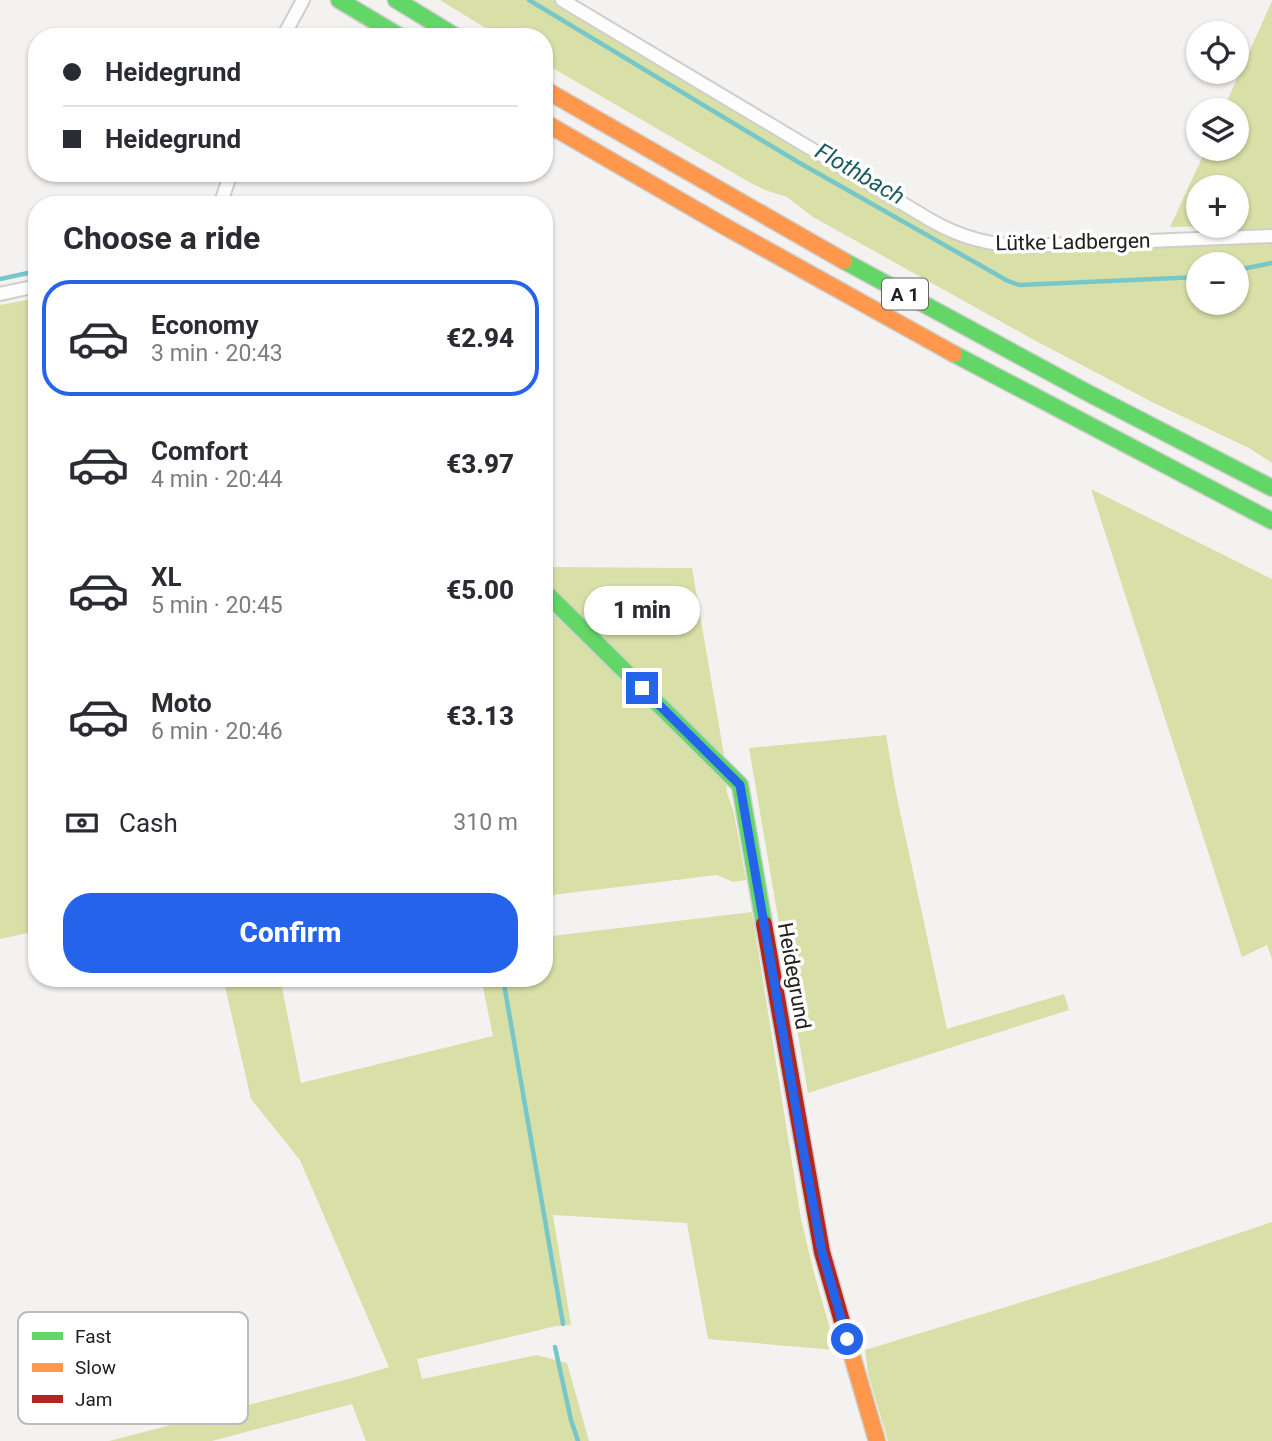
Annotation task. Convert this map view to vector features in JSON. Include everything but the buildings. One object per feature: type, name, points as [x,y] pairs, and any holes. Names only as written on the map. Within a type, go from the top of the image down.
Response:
[{"type":"main road","points":[[339,0],[386,28]]},
{"type":"main road","points":[[396,0],[442,28]]},
{"type":"main road","name":"A 1","points":[[553,94],[924,305],[1272,488]]},
{"type":"main road","name":"A 1","points":[[553,127],[898,324],[1272,521]]},
{"type":"main road","name":"Heidegrund","points":[[553,600],[740,785],[822,1252],[877,1441]]},
{"type":"street","points":[[288,28],[303,0]]},
{"type":"street","name":"Lütke Ladbergen","points":[[562,0],[932,221],[974,240],[1024,246],[1272,236]]},
{"type":"street","points":[[0,294],[28,288]]},
{"type":"green space","points":[[440,0],[553,0],[957,239],[987,248],[1272,241],[1272,463],[1249,448],[1154,403],[1036,341],[813,217],[787,197],[765,190],[553,68],[553,28],[485,28]]},
{"type":"green space","points":[[1272,1],[1272,230],[1249,230],[1249,175],[1194,175],[1200,161],[1249,161],[1249,98],[1228,98],[1235,84],[1249,84],[1249,52]]},
{"type":"green space","points":[[1186,192],[1186,227],[1170,227]]},
{"type":"green space","points":[[28,300],[28,933],[0,939],[0,305]]},
{"type":"green space","points":[[1091,489],[1272,579],[1272,959],[1267,945],[1242,957]]},
{"type":"green space","points":[[553,567],[692,568],[724,755],[727,793],[734,813],[746,880],[733,882],[717,875],[553,895]]},
{"type":"green space","points":[[886,735],[947,1029],[1064,994],[1069,1010],[808,1093],[749,748]]},
{"type":"green space","points":[[752,912],[801,1219],[836,1350],[708,1339],[687,1223],[553,1215],[571,1325],[556,1326],[417,1359],[422,1379],[537,1355],[567,1363],[589,1441],[366,1441],[352,1404],[212,1441],[109,1441],[175,1424],[248,1424],[248,1405],[389,1367],[300,1160],[251,1099],[225,987],[282,987],[301,1083],[493,1036],[483,987],[553,987],[553,936]]},
{"type":"green space","points":[[1272,1222],[1272,1441],[888,1441],[868,1374],[865,1350],[1159,1260]]},
{"type":"waterway","name":"Flothbach","points":[[529,0],[798,162],[1008,281],[1019,285],[1186,278]]},
{"type":"waterway","name":"Flothbach","points":[[1249,268],[1272,263]]},
{"type":"waterway","points":[[0,279],[28,273]]},
{"type":"waterway","points":[[505,987],[563,1324]]},
{"type":"waterway","points":[[555,1347],[578,1441]]},
{"type":"traffic: fast","points":[[339,0],[386,28]]},
{"type":"traffic: fast","points":[[396,0],[442,28]]},
{"type":"traffic: fast","points":[[844,261],[1088,393],[1272,488]]},
{"type":"traffic: fast","points":[[954,354],[1272,521]]},
{"type":"traffic: fast","points":[[553,600],[740,785],[764,924]]},
{"type":"traffic: slow","points":[[553,94],[844,261]]},
{"type":"traffic: slow","points":[[553,127],[954,354]]},
{"type":"traffic: slow","points":[[843,1325],[877,1441]]},
{"type":"traffic: jam","points":[[764,924],[822,1252],[843,1325]]},
{"type":"route","points":[[642,688],[740,785],[822,1252],[847,1339]]}]
